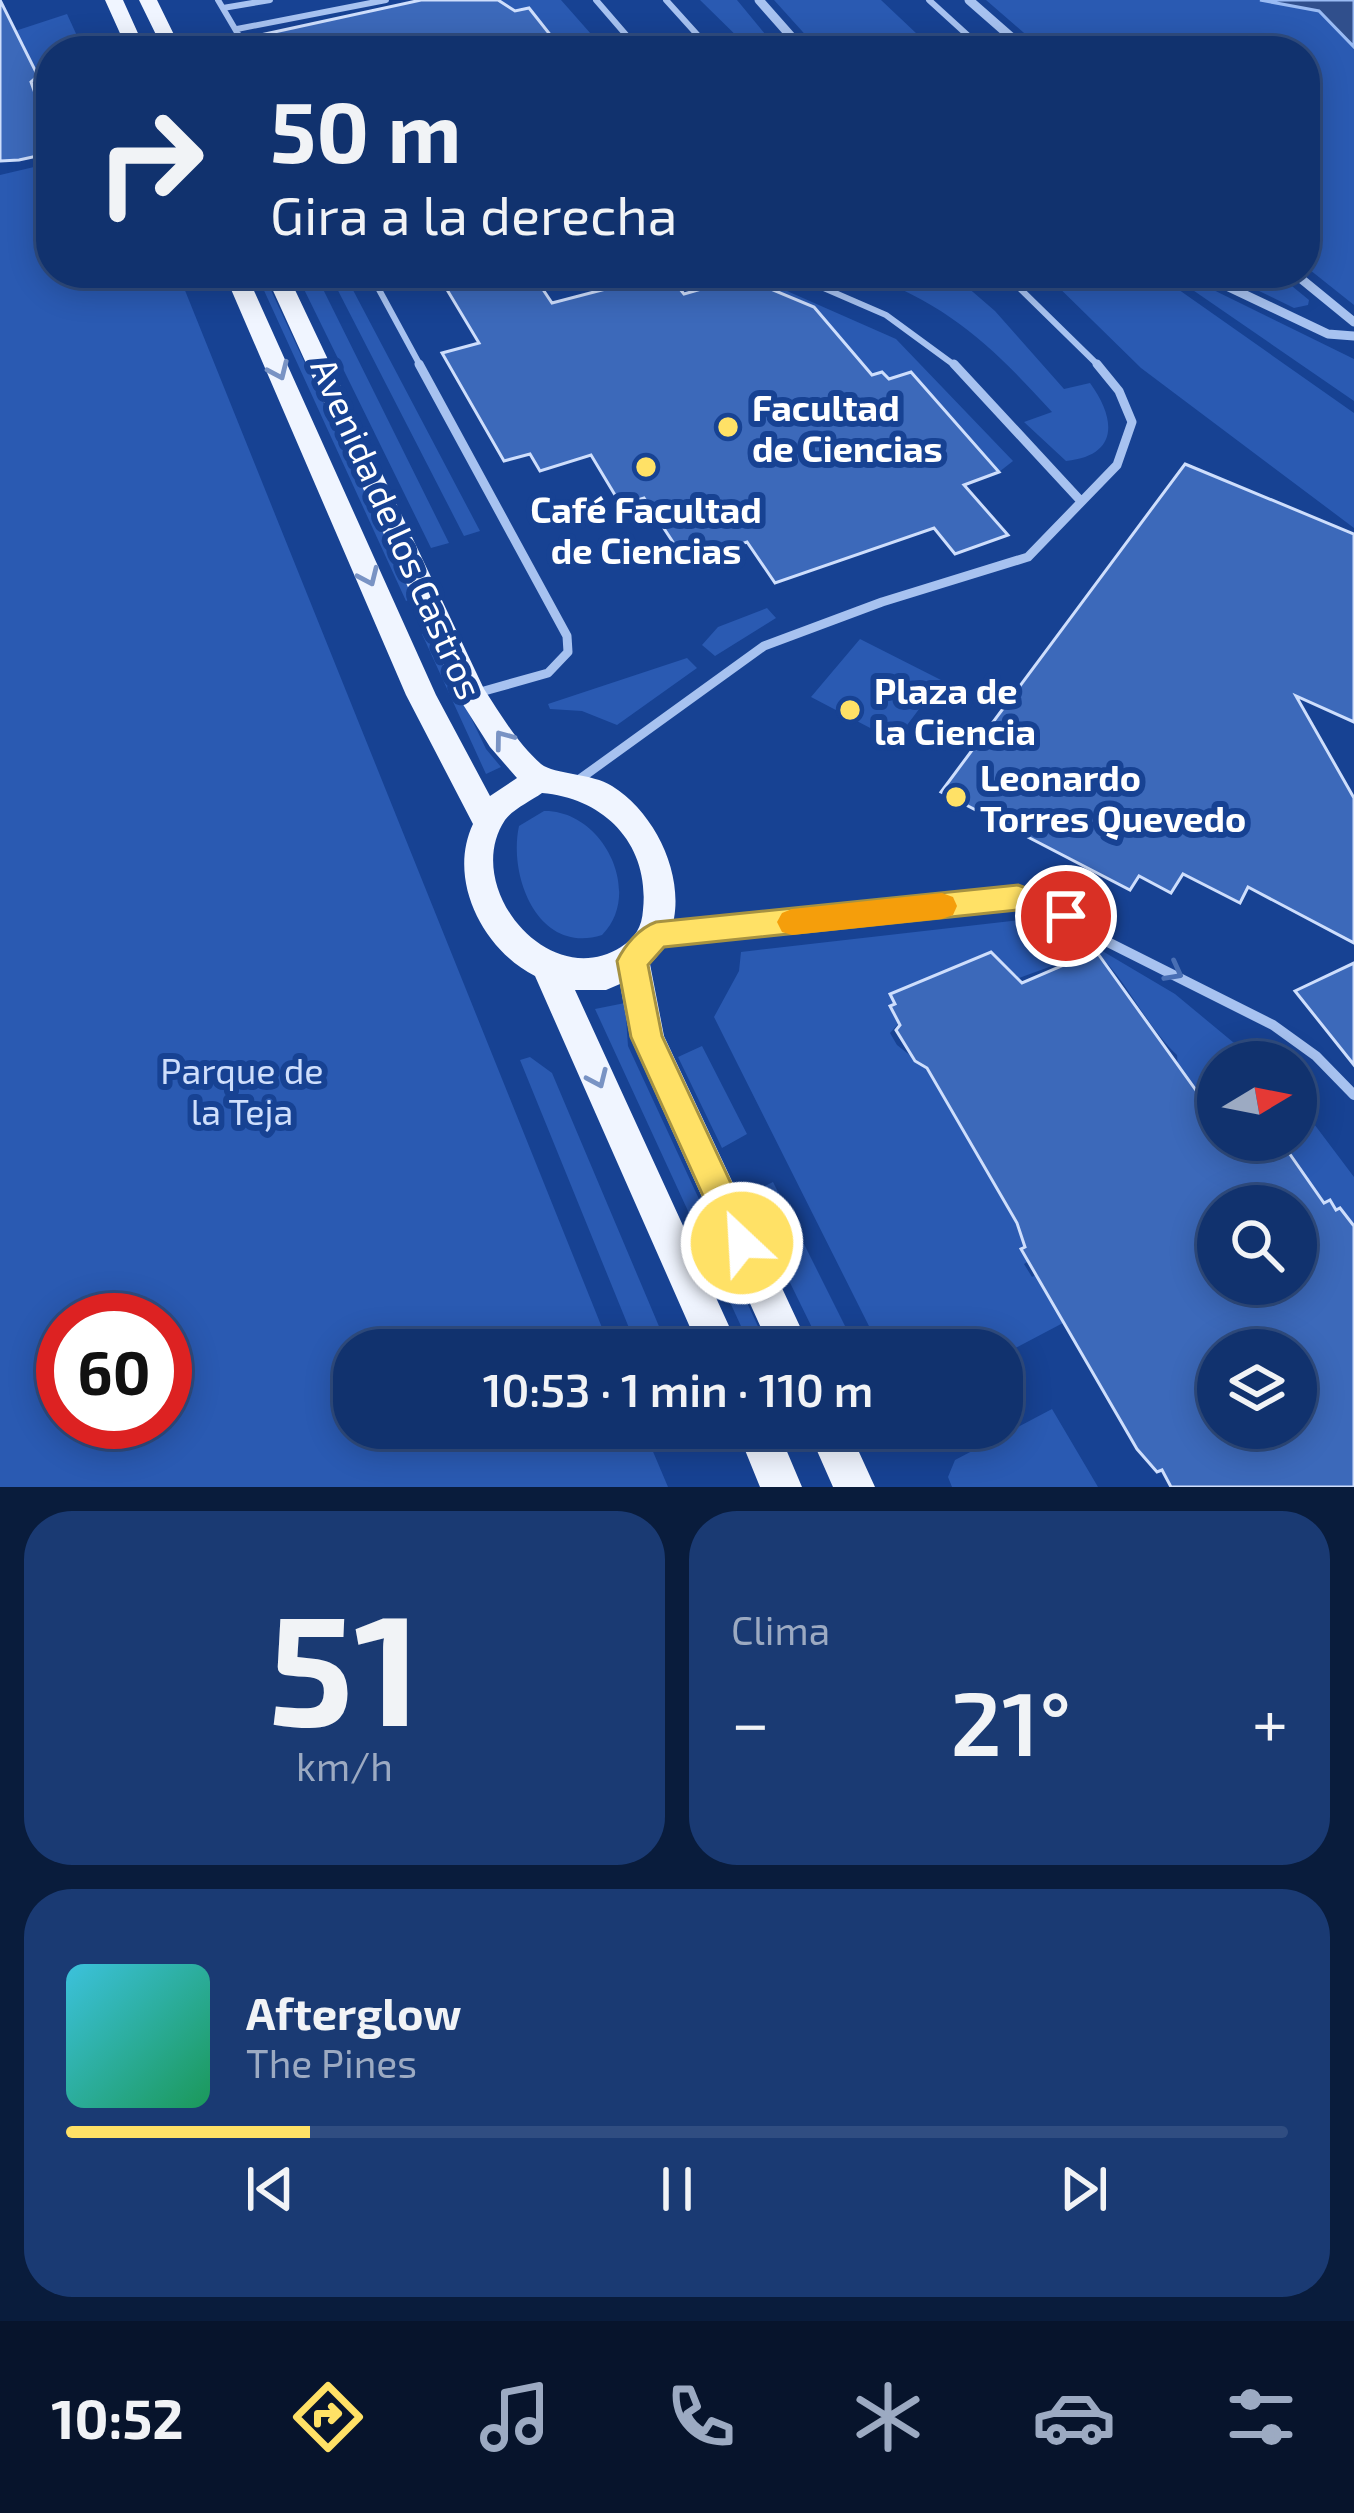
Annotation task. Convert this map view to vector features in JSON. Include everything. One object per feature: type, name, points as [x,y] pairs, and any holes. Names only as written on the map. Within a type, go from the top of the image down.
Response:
[{"type":"main road","points":[[114,0],[130,36]]},
{"type":"main road","points":[[148,0],[165,36]]},
{"type":"main road","name":"Avenida de los Castros","points":[[243,288],[422,695],[484,817]]},
{"type":"main road","name":"Avenida de los Castros","points":[[283,288],[472,695],[500,739],[537,780]]},
{"type":"main road","points":[[711,1329],[550,972],[500,931],[483,894],[478,842],[484,817],[503,797],[537,780],[576,783],[604,795],[635,826],[655,867],[660,902],[644,948],[647,1037],[781,1329]]},
{"type":"main road","points":[[550,972],[580,977],[644,948]]},
{"type":"main road","points":[[765,1449],[781,1487]]},
{"type":"main road","points":[[836,1449],[854,1487]]},
{"type":"street","points":[[759,0],[791,36]]},
{"type":"street","points":[[969,0],[1010,36]]},
{"type":"street","points":[[1231,288],[1328,334],[1354,336]]},
{"type":"street","points":[[1312,288],[1354,322]]},
{"type":"lane","points":[[240,36],[221,4],[270,0]]},
{"type":"lane","points":[[237,29],[386,0]]},
{"type":"lane","points":[[596,0],[627,36]]},
{"type":"lane","points":[[666,0],[698,36]]},
{"type":"lane","points":[[929,0],[969,36]]},
{"type":"lane","name":"Avenida de los Castros","points":[[378,288],[568,636],[568,652],[548,673],[472,695]]},
{"type":"lane","points":[[823,288],[903,324],[936,348],[1014,436],[1079,499]]},
{"type":"lane","points":[[576,783],[764,646],[882,602],[1028,557],[1056,532],[1079,499],[1117,465],[1128,443],[1128,407],[1099,366],[1019,288]]},
{"type":"lane","points":[[644,948],[1018,897],[1066,916],[1288,1032],[1331,1066],[1354,1095]]},
{"type":"green space","points":[[498,0],[561,0],[593,36],[551,36],[529,8],[515,11]]},
{"type":"green space","points":[[700,0],[737,0],[767,36],[737,36]]},
{"type":"green space","points":[[774,0],[881,0],[919,36],[806,36]]},
{"type":"green space","points":[[986,0],[1354,0],[1354,305],[1320,278],[1320,36],[1028,36]]},
{"type":"green space","points":[[67,14],[77,36],[36,36],[36,68],[31,69],[24,44],[12,32]]},
{"type":"green space","name":"Parque de la Teja","points":[[36,167],[36,288],[184,288],[603,1329],[333,1329],[333,1449],[652,1449],[668,1487],[0,1487],[0,175]]},
{"type":"green space","points":[[263,288],[270,288],[414,598],[406,601]]},
{"type":"green space","points":[[303,288],[322,288],[449,543],[431,548]]},
{"type":"green space","points":[[337,288],[352,288],[480,531],[464,536]]},
{"type":"green space","points":[[765,288],[780,288],[896,339],[1013,461],[999,472],[911,373],[889,380],[882,372],[871,375],[814,308]]},
{"type":"green space","points":[[899,288],[968,288],[1064,389],[1090,383],[1108,423],[1104,444],[1083,458],[1066,461],[1024,422],[1052,412],[988,347]]},
{"type":"green space","points":[[1059,288],[1176,288],[1354,413],[1354,528],[1141,368]]},
{"type":"green space","points":[[1190,288],[1210,288],[1354,359],[1354,401]]},
{"type":"green space","points":[[1253,288],[1294,288],[1309,300],[1308,305],[1294,308]]},
{"type":"green space","points":[[767,608],[776,618],[715,656],[702,645],[718,627]]},
{"type":"green space","points":[[429,630],[486,749],[501,767],[486,774],[422,634]]},
{"type":"green space","points":[[860,639],[941,680],[895,741],[811,697]]},
{"type":"green space","points":[[687,658],[697,668],[617,725],[582,711],[550,709],[548,704]]},
{"type":"green space","points":[[544,811],[565,814],[584,824],[611,857],[619,898],[614,918],[602,935],[580,938],[560,933],[532,907],[518,867],[519,826]]},
{"type":"green space","points":[[1020,920],[1082,955],[1019,978],[991,951],[892,993],[899,1023],[890,1033],[897,1045],[936,1076],[1019,1222],[1029,1261],[1024,1264],[1032,1277],[1040,1273],[1080,1314],[1023,1344],[1023,1329],[870,1329],[714,1017],[739,971],[741,952]]},
{"type":"green space","points":[[1091,949],[1099,949],[1175,994],[1232,1041],[1197,1041],[1197,1097],[1178,1068],[1177,1055]]},
{"type":"green space","points":[[625,1003],[628,1046],[759,1329],[742,1329],[595,1009]]},
{"type":"green space","points":[[702,1046],[747,1134],[722,1148],[678,1057]]},
{"type":"green space","points":[[530,1057],[552,1073],[660,1329],[629,1329],[520,1060]]},
{"type":"green space","points":[[1317,1128],[1354,1177],[1354,1235],[1341,1209],[1336,1210],[1330,1201],[1324,1203],[1317,1185],[1311,1185],[1294,1161],[1317,1161]]},
{"type":"green space","points":[[773,1182],[846,1329],[813,1329],[747,1195]]},
{"type":"green space","points":[[1052,1409],[1098,1487],[952,1487],[948,1477],[955,1460],[976,1449],[1023,1449],[1023,1424]]},
{"type":"shaded area","points":[[1260,0],[1354,0],[1354,47],[1319,11]]},
{"type":"building","points":[[0,0],[36,72],[31,82],[36,96],[36,156],[0,161]]},
{"type":"building","points":[[421,0],[498,0],[515,11],[529,8],[551,36],[256,36]]},
{"type":"building","name":"Facultad de Ciencias","points":[[446,288],[542,288],[552,303],[610,288],[679,288],[684,294],[705,288],[768,288],[814,307],[872,375],[882,372],[889,379],[911,372],[999,472],[964,485],[1008,535],[955,554],[934,528],[775,583],[747,542],[686,562],[644,498],[621,505],[591,455],[540,471],[530,454],[504,461],[442,353],[479,343]]},
{"type":"building","points":[[1185,464],[1354,534],[1354,722],[1296,696],[1354,798],[1354,943],[1248,887],[1240,903],[1183,874],[1171,893],[1139,876],[1130,890],[941,792]]},
{"type":"building","points":[[1096,951],[1197,1092],[1197,1161],[1295,1161],[1311,1185],[1197,1185],[1197,1305],[1317,1305],[1317,1193],[1324,1203],[1330,1200],[1336,1210],[1340,1208],[1354,1226],[1354,1487],[1171,1487],[1162,1470],[1157,1472],[1137,1449],[1021,1249],[1025,1247],[1017,1223],[927,1068],[915,1061],[896,1030],[900,1025],[890,1006],[895,1004],[890,994],[991,952],[1022,983]]},
{"type":"building","points":[[1354,963],[1354,1065],[1295,991]]},
{"type":"slow traffic","points":[[792,922],[942,906]]},
{"type":"place","name":"Facultad de Ciencias","points":[[728,427]]},
{"type":"place","name":"Café Facultad de Ciencias","points":[[646,467]]},
{"type":"place","name":"Plaza de la Ciencia","points":[[850,710]]},
{"type":"place","name":"Leonardo Torres Quevedo","points":[[956,797]]},
{"type":"route","points":[[742,1243],[647,1037],[632,961],[656,935],[1018,897],[1066,916]]}]
